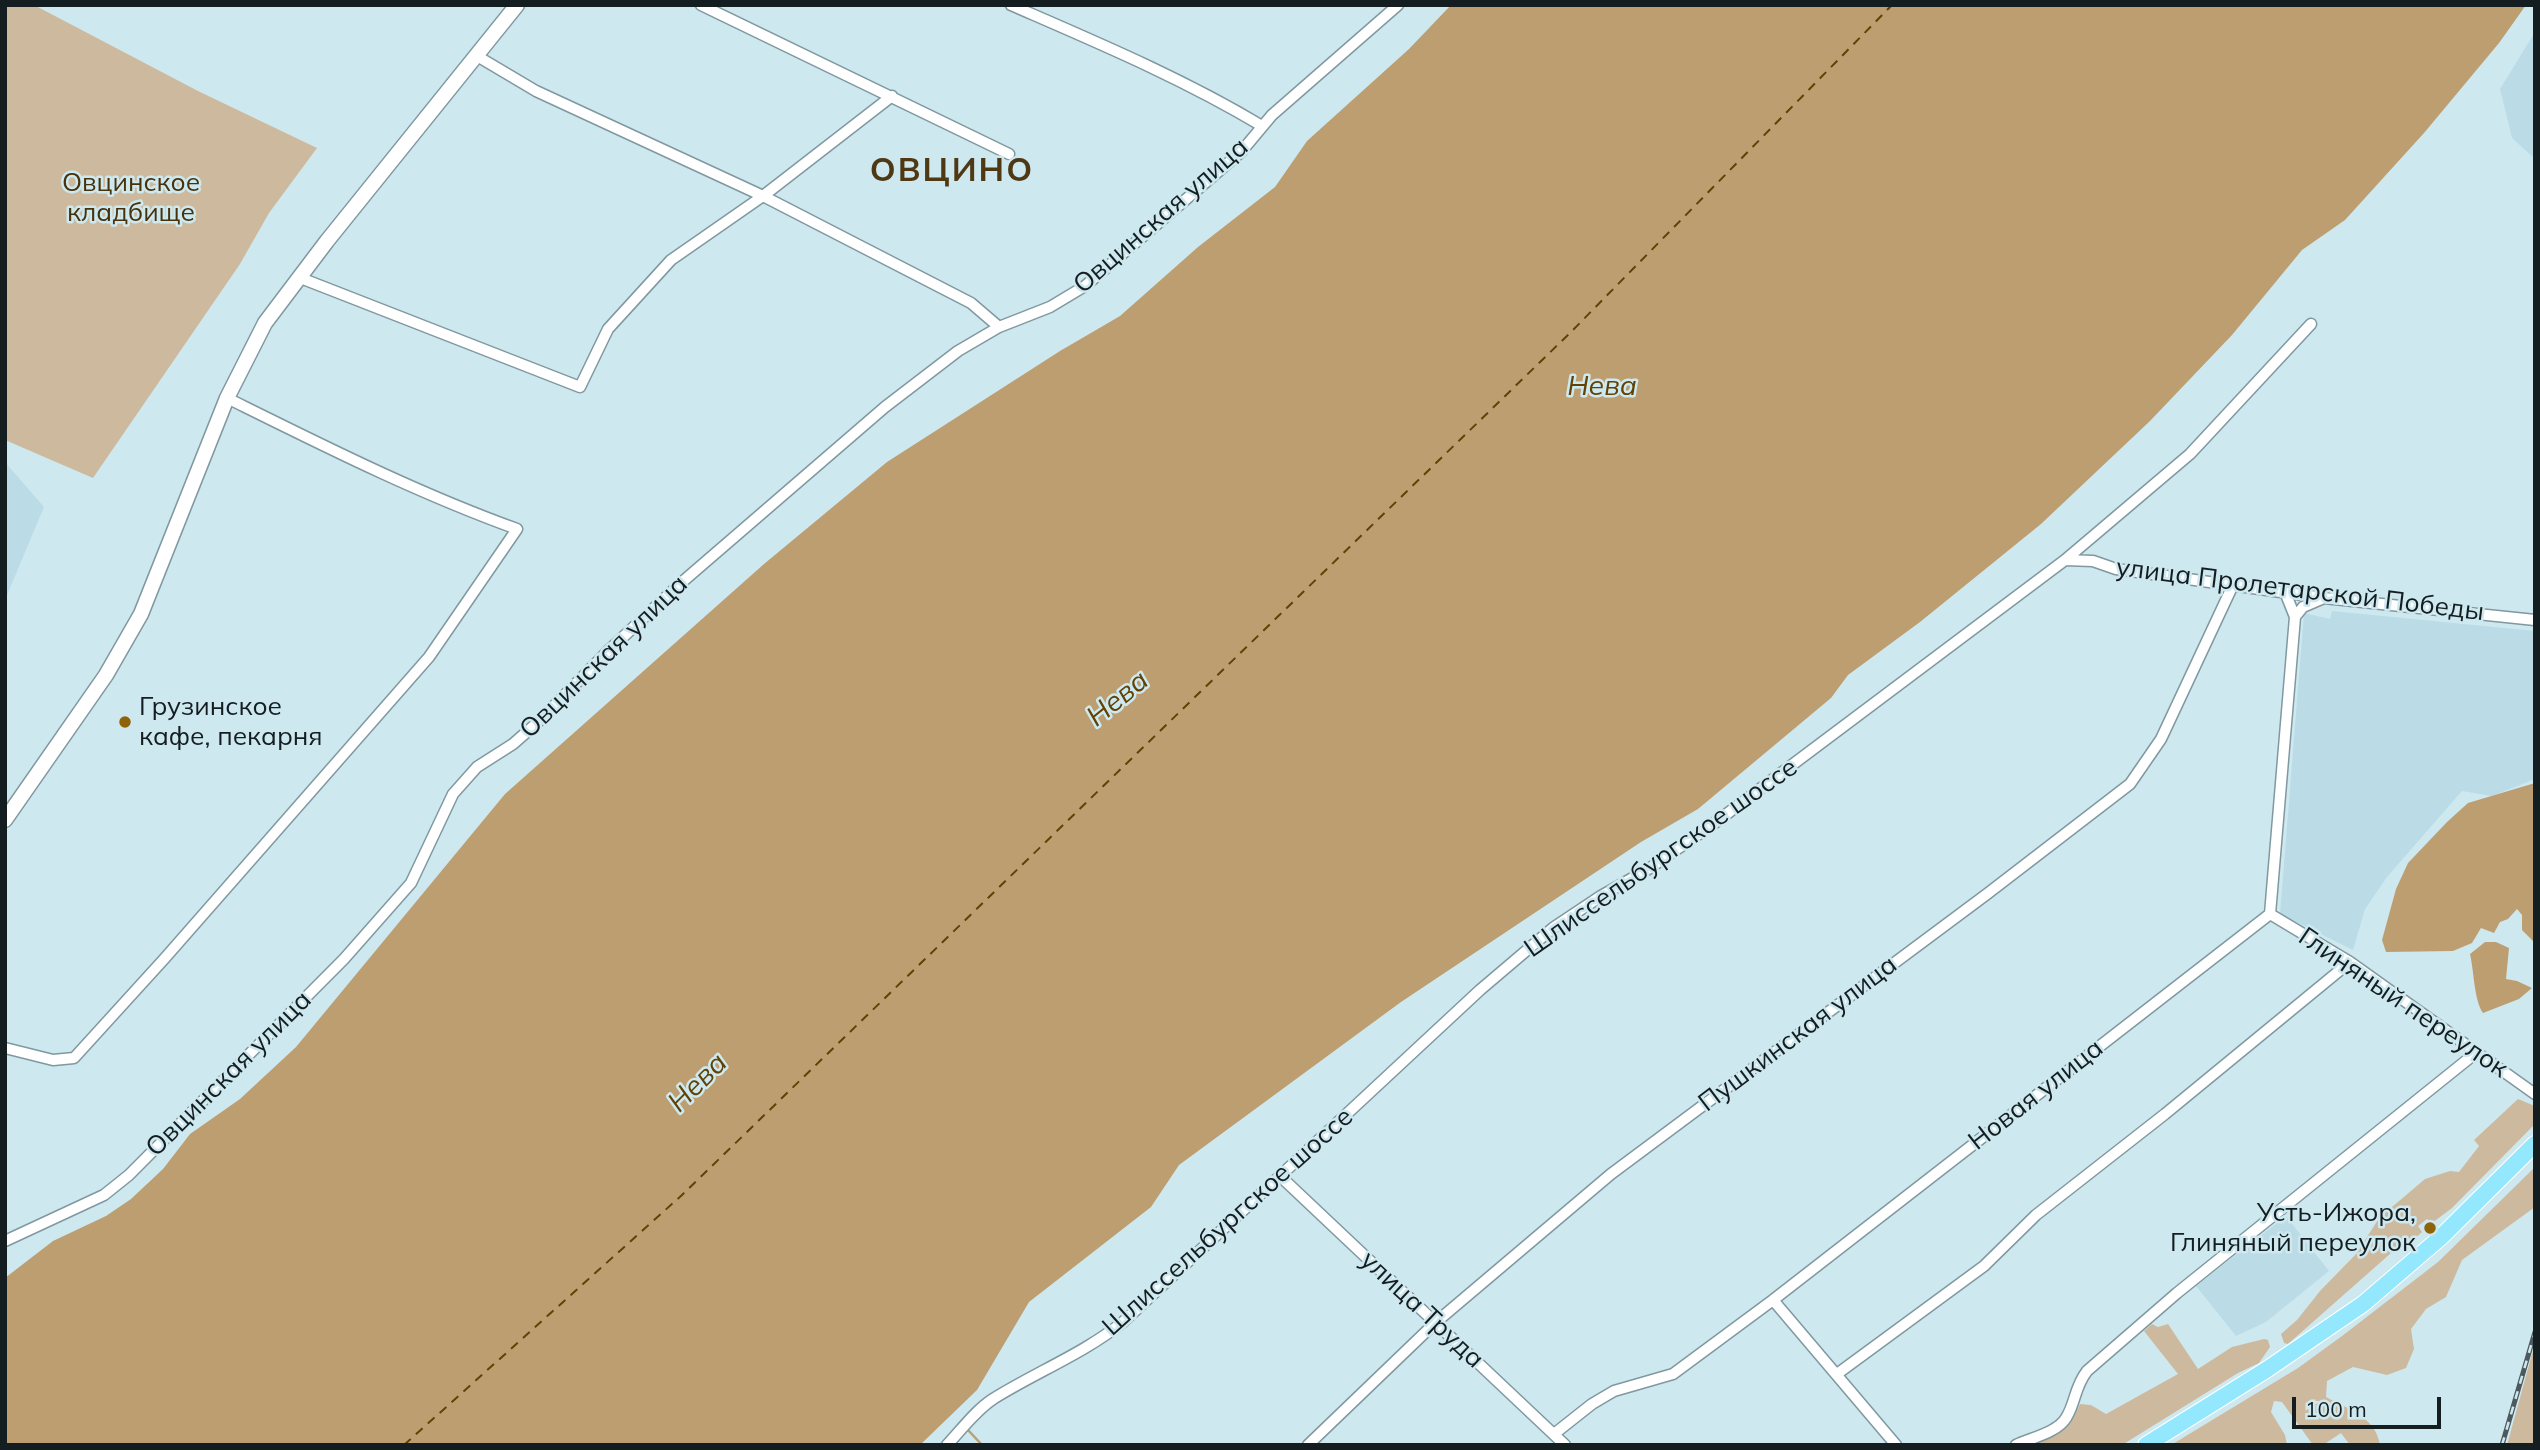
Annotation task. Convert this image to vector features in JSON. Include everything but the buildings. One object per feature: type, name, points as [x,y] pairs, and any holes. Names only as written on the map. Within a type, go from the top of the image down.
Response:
[{"type":"main road","points":[[5,820],[106,675],[141,614],[226,398],[265,323],[298,277],[517,5]]},
{"type":"main road","points":[[2146,1445],[2266,1370],[2363,1304],[2432,1245],[2535,1144]]},
{"type":"street","points":[[701,5],[1009,154]]},
{"type":"street","points":[[1010,5],[1128,56],[1262,126]]},
{"type":"street","name":"Овцинская улица","points":[[5,1241],[104,1195],[129,1175],[344,958],[411,883],[453,793],[477,767],[513,744],[537,723],[608,651],[681,583],[865,424],[958,351],[999,327],[1050,307],[1085,286],[1241,152],[1272,115],[1398,5]]},
{"type":"street","points":[[477,56],[536,91],[763,196],[971,303],[999,327]]},
{"type":"street","points":[[298,277],[580,387],[608,330],[671,260],[763,196],[892,96]]},
{"type":"street","name":"Шлиссельбургское шоссе","points":[[947,1445],[977,1412],[992,1400],[1083,1351],[1123,1322],[1480,990],[1553,929],[1712,825],[2065,560],[2190,454],[2311,324]]},
{"type":"street","points":[[5,1048],[53,1060],[74,1058],[429,657],[517,529],[463,510],[369,469],[226,398]]},
{"type":"street","name":"улица Пролетарской Победы","points":[[2065,560],[2093,561],[2116,569],[2323,598],[2535,620]]},
{"type":"street","name":"Пушкинская улица","points":[[1308,1445],[1435,1323],[1611,1174],[1987,894],[2130,783],[2161,739],[2233,585]]},
{"type":"street","points":[[2270,914],[2295,617],[2285,592]]},
{"type":"street","points":[[2295,617],[2303,607],[2323,598]]},
{"type":"street","name":"Глиняный переулок","points":[[2270,914],[2350,962],[2535,1094]]},
{"type":"street","name":"Новая улица","points":[[1554,1434],[1592,1404],[1614,1391],[1673,1374],[1773,1300],[2270,914]]},
{"type":"street","points":[[1837,1374],[1984,1266],[2036,1215],[2165,1114],[2350,962]]},
{"type":"street","points":[[2016,1445],[2065,1420],[2078,1383],[2087,1371],[2177,1293],[2477,1052]]},
{"type":"street","name":"улица Труда","points":[[1280,1176],[1565,1445]]},
{"type":"street","points":[[1773,1300],[1896,1445]]},
{"type":"shaded area","points":[[2535,32],[2535,159],[2512,138],[2500,89]]},
{"type":"shaded area","points":[[5,462],[44,507],[5,600]]},
{"type":"shaded area","points":[[2332,611],[2535,631],[2535,779],[2492,796],[2462,791],[2387,877],[2365,909],[2353,950],[2280,914],[2304,613],[2330,619]]},
{"type":"shaded area","points":[[2286,1216],[2329,1271],[2266,1322],[2236,1336],[2196,1286]]},
{"type":"green space","name":"Овцинское кладбище","points":[[5,5],[34,5],[198,91],[317,148],[269,213],[240,264],[93,478],[5,440]]},
{"type":"green space","points":[[2518,1099],[2535,1106],[2535,1124],[2452,1208],[2432,1223],[2427,1219],[2418,1226],[2422,1232],[2409,1244],[2399,1246],[2288,1344],[2284,1343],[2281,1334],[2357,1253],[2379,1218],[2425,1179],[2450,1171],[2459,1172],[2479,1146],[2474,1140]]},
{"type":"green space","points":[[2535,1167],[2535,1207],[2462,1260],[2446,1297],[2426,1309],[2411,1329],[2414,1349],[2406,1368],[2387,1375],[2353,1367],[2327,1381],[2326,1397],[2367,1421],[2373,1427],[2380,1445],[2350,1445],[2341,1433],[2323,1445],[2313,1445],[2282,1402],[2274,1401],[2271,1412],[2285,1435],[2287,1445],[2171,1445],[2298,1368],[2342,1336],[2438,1262]]},
{"type":"green space","points":[[2152,1324],[2158,1327],[2168,1324],[2198,1369],[2232,1347],[2264,1339],[2268,1340],[2270,1347],[2259,1363],[2238,1373],[2122,1445],[2027,1445],[2061,1429],[2072,1419],[2080,1404],[2091,1405],[2106,1414],[2178,1374],[2144,1331]]},
{"type":"green space","points":[[2535,1343],[2535,1445],[2507,1445]]},
{"type":"water","name":"Нева","points":[[1451,5],[2526,5],[2499,43],[2424,133],[2345,220],[2302,250],[2232,335],[2150,421],[2041,524],[1920,622],[1848,675],[1831,698],[1698,809],[1641,842],[1401,1002],[1179,1165],[1151,1207],[1029,1302],[977,1390],[920,1445],[5,1445],[5,1278],[53,1241],[106,1216],[131,1199],[163,1169],[190,1134],[240,1099],[296,1047],[505,794],[764,564],[887,462],[1060,351],[1120,316],[1198,247],[1275,187],[1307,141],[1409,49]]},
{"type":"water","points":[[2535,783],[2535,943],[2522,930],[2522,915],[2517,909],[2508,919],[2500,922],[2494,933],[2481,928],[2472,943],[2453,951],[2386,952],[2382,940],[2396,889],[2408,863],[2468,803]]},
{"type":"water","points":[[2485,942],[2496,942],[2509,948],[2506,979],[2532,988],[2519,999],[2483,1013],[2476,993],[2470,954]]},
{"type":"waterway","points":[[968,1430],[982,1445]]},
{"type":"ferry route","points":[[404,1445],[682,1195],[1571,332],[1892,5]]},
{"type":"railway","points":[[2502,1445],[2535,1332]]},
{"type":"place","name":"Грузинское кафе, пекарня","points":[[125,722]]},
{"type":"place","name":"Усть-Ижора, Глиняный переулок","points":[[2430,1228]]},
{"type":"district","name":"ОВЦИНО","points":[[952,171]]}]
